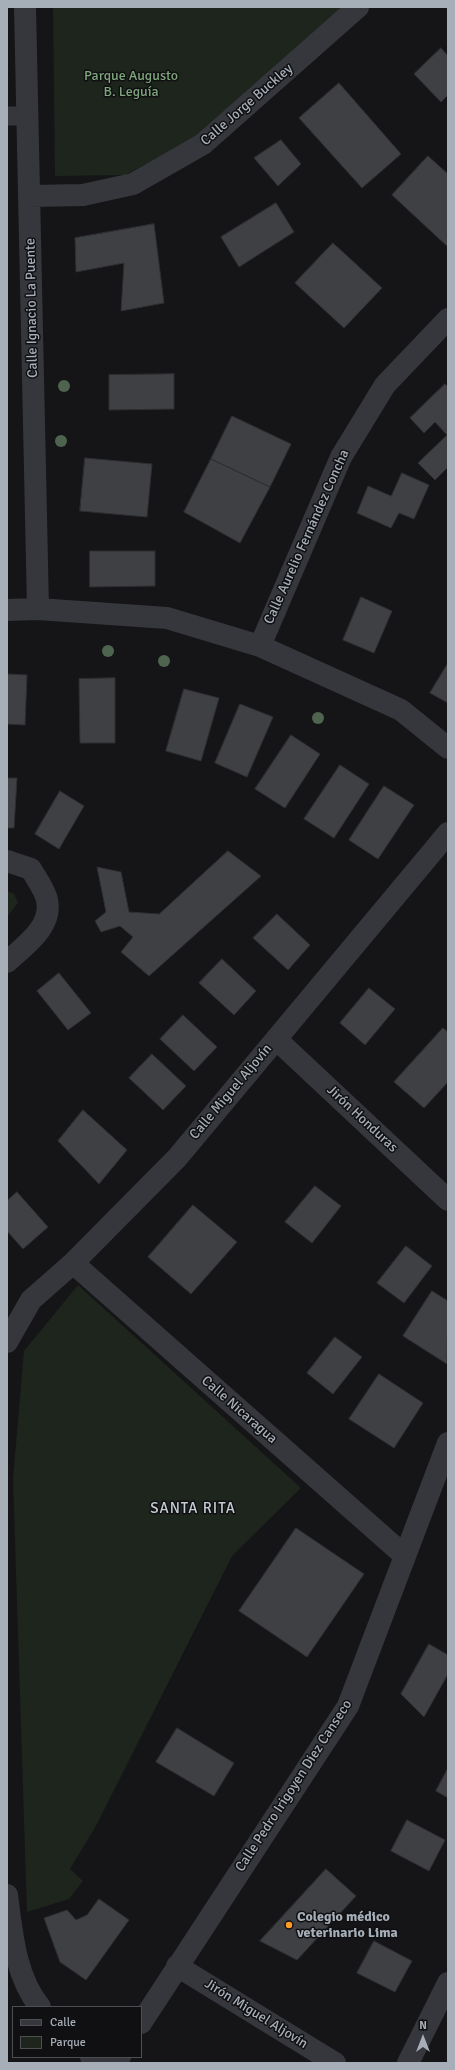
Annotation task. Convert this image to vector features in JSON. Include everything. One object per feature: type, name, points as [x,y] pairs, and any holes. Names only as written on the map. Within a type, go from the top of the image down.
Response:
[{"type":"street","name":"Calle Ignacio La Puente","points":[[25,7],[17,116],[30,196],[38,609]]},
{"type":"street","name":"Calle Jorge Buckley","points":[[30,196],[84,195],[126,186],[133,184],[165,166],[203,144],[358,7]]},
{"type":"street","name":"Calle Aurelio Fernández Concha","points":[[260,646],[340,457],[385,385],[448,319]]},
{"type":"street","points":[[7,610],[38,609],[167,618],[260,646],[401,710],[448,748]]},
{"type":"street","name":"Calle Miguel Aljovín","points":[[7,1342],[31,1300],[73,1263],[177,1158],[448,833]]},
{"type":"street","points":[[7,861],[31,869],[47,900],[46,917],[39,932],[7,962]]},
{"type":"street","name":"Jirón Honduras","points":[[276,1038],[448,1200]]},
{"type":"street","name":"Calle Nicaragua","points":[[73,1263],[405,1556]]},
{"type":"street","name":"Calle Pedro Irigoyen Diez Canseco","points":[[142,2021],[348,1706],[448,1443]]},
{"type":"street","points":[[7,1896],[15,1952],[32,1997],[39,2006]]},
{"type":"street","name":"Jirón Miguel Aljovín","points":[[177,1966],[335,2063]]},
{"type":"street","points":[[408,2063],[448,1983]]},
{"type":"green space","name":"Parque Augusto B. Leguía","points":[[53,7],[342,7],[196,137],[125,175],[55,176]]},
{"type":"green space","points":[[7,891],[14,894],[18,903],[7,917]]},
{"type":"green space","points":[[78,1285],[301,1488],[232,1556],[97,1824],[70,1869],[83,1881],[69,1899],[27,1912],[13,1479],[24,1351]]},
{"type":"building","points":[[441,48],[448,56],[448,95],[441,102],[414,74]]},
{"type":"building","points":[[339,83],[401,154],[362,188],[299,118]]},
{"type":"building","points":[[281,140],[301,164],[278,186],[254,158]]},
{"type":"building","points":[[428,156],[448,174],[448,247],[392,195]]},
{"type":"building","points":[[276,203],[294,232],[239,267],[221,237]]},
{"type":"building","points":[[154,224],[164,303],[121,311],[124,263],[76,272],[75,238]]},
{"type":"building","points":[[333,243],[382,288],[344,328],[295,283]]},
{"type":"building","points":[[174,374],[174,409],[109,410],[109,375]]},
{"type":"building","points":[[445,384],[448,387],[448,467],[435,480],[418,463],[447,435],[435,422],[424,433],[410,418]]},
{"type":"building","points":[[232,416],[291,444],[270,487],[211,459]]},
{"type":"building","points":[[85,458],[152,464],[147,517],[80,511]]},
{"type":"building","points":[[211,459],[270,487],[240,543],[184,512]]},
{"type":"building","points":[[402,473],[429,485],[414,519],[399,513],[391,528],[357,513],[368,486],[391,496]]},
{"type":"building","points":[[90,551],[155,551],[155,586],[90,587]]},
{"type":"building","points":[[361,597],[392,611],[374,653],[343,640]]},
{"type":"building","points":[[448,663],[448,703],[430,693]]},
{"type":"building","points":[[7,674],[27,675],[25,725],[7,724]]},
{"type":"building","points":[[115,678],[115,743],[80,743],[79,679]]},
{"type":"building","points":[[184,689],[219,698],[201,761],[166,751]]},
{"type":"building","points":[[240,704],[273,717],[247,777],[215,763]]},
{"type":"building","points":[[291,735],[320,754],[285,808],[255,789]]},
{"type":"building","points":[[340,765],[369,784],[334,838],[304,819]]},
{"type":"building","points":[[7,778],[17,778],[14,828],[7,828]]},
{"type":"building","points":[[384,786],[414,805],[378,859],[349,840]]},
{"type":"building","points":[[60,791],[84,806],[59,849],[35,834]]},
{"type":"building","points":[[228,851],[261,876],[149,976],[121,952],[133,937],[120,926],[101,932],[95,921],[106,912],[97,867],[121,872],[129,912],[159,914]]},
{"type":"building","points":[[277,914],[310,945],[288,970],[253,938]]},
{"type":"building","points":[[222,959],[256,991],[234,1015],[199,983]]},
{"type":"building","points":[[59,973],[91,1013],[68,1030],[37,991]]},
{"type":"building","points":[[369,988],[395,1009],[365,1045],[340,1023]]},
{"type":"building","points":[[183,1015],[217,1047],[194,1071],[160,1039]]},
{"type":"building","points":[[443,1028],[448,1032],[448,1082],[424,1108],[394,1082]]},
{"type":"building","points":[[152,1054],[186,1086],[163,1110],[129,1078]]},
{"type":"building","points":[[83,1110],[127,1150],[99,1184],[58,1141]]},
{"type":"building","points":[[315,1186],[341,1206],[312,1243],[285,1222]]},
{"type":"building","points":[[17,1192],[48,1227],[23,1249],[7,1231],[7,1201]]},
{"type":"building","points":[[193,1205],[237,1242],[191,1294],[148,1257]]},
{"type":"building","points":[[406,1246],[432,1266],[404,1303],[377,1283]]},
{"type":"building","points":[[432,1291],[448,1301],[447,1364],[403,1336]]},
{"type":"building","points":[[335,1337],[362,1357],[333,1394],[307,1373]]},
{"type":"building","points":[[379,1374],[423,1403],[394,1448],[349,1419]]},
{"type":"building","points":[[296,1528],[364,1574],[307,1657],[239,1611]]},
{"type":"building","points":[[429,1644],[448,1655],[448,1674],[424,1717],[401,1694]]},
{"type":"building","points":[[177,1728],[234,1763],[214,1796],[156,1762]]},
{"type":"building","points":[[448,1768],[448,1798],[436,1791]]},
{"type":"building","points":[[407,1820],[445,1840],[429,1871],[391,1851]]},
{"type":"building","points":[[326,1869],[356,1896],[297,1960],[260,1941]]},
{"type":"building","points":[[99,1899],[129,1920],[86,1980],[60,1962],[44,1918],[67,1910],[76,1920],[87,1915]]},
{"type":"building","points":[[374,1941],[412,1961],[395,1992],[357,1973]]},
{"type":"place","name":"Colegio médico veterinario Lima","points":[[289,1925]]},
{"type":"district","name":"SANTA RITA","points":[[193,1509]]}]
